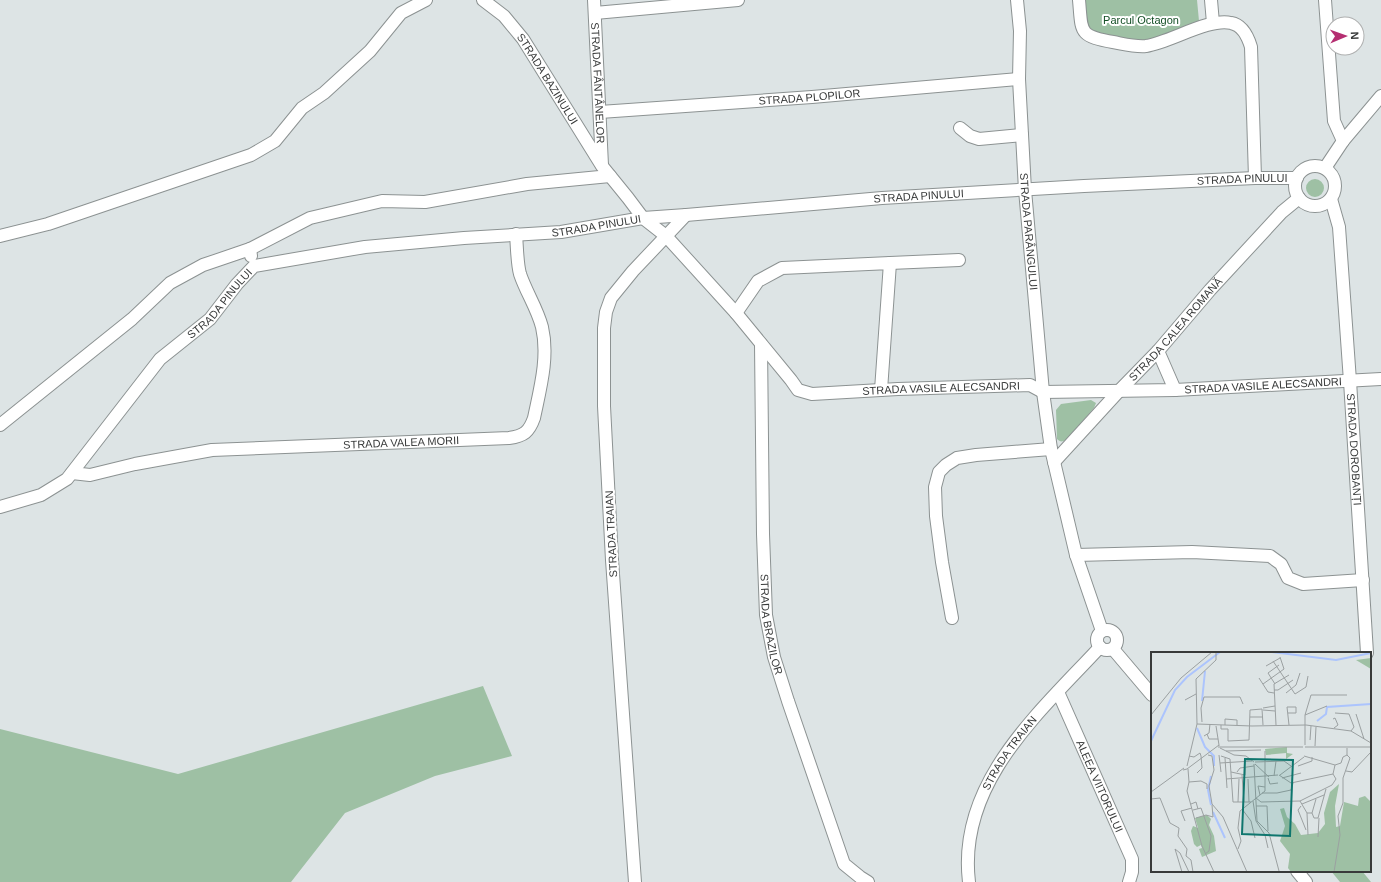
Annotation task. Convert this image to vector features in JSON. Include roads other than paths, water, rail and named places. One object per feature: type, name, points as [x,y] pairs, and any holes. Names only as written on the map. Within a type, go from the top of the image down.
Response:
[{"type":"street","points":[[0,236],[48,224],[214,167],[251,154],[275,141],[302,108],[324,93],[370,51],[401,13],[426,0]]},
{"type":"street","name":"STRADA BAZINULUI","points":[[483,0],[504,16],[523,39],[602,166]]},
{"type":"street","name":"STRADA FÂNTÂNELOR","points":[[594,0],[602,166]]},
{"type":"street","points":[[595,13],[738,0]]},
{"type":"street","name":"STRADA PARÂNGULUI","points":[[1018,0],[1020,31],[1019,79],[1025,190],[1043,392],[1054,462]]},
{"type":"street","points":[[1079,0],[1082,28],[1087,35],[1095,39],[1145,46],[1213,23],[1231,23],[1240,27],[1248,36],[1251,47],[1255,178]]},
{"type":"street","points":[[1211,0],[1213,23]]},
{"type":"street","points":[[1325,0],[1334,121],[1343,141]]},
{"type":"street","name":"STRADA PLOPILOR","points":[[600,112],[812,97],[1019,79]]},
{"type":"street","points":[[1325,168],[1343,141],[1381,96]]},
{"type":"street","points":[[960,128],[970,136],[979,139],[1022,135]]},
{"type":"street","name":"STRADA VASILE ALECSANDRI","points":[[602,166],[643,218],[666,236],[736,313],[798,390],[812,394],[1030,385],[1043,392],[1175,390],[1381,379]]},
{"type":"street","points":[[1318,166],[1325,168],[1333,176],[1335,182],[1334,194],[1331,199],[1321,206],[1308,206],[1299,198],[1295,188],[1297,178],[1300,172],[1306,168],[1318,166]]},
{"type":"street","points":[[0,424],[132,319],[170,283],[203,265],[250,249],[310,218],[382,202],[425,202],[527,184],[610,176]]},
{"type":"street","name":"STRADA PINULUI","points":[[0,507],[41,495],[67,479],[160,359],[210,319],[237,284],[254,266],[365,247],[516,234],[562,232],[643,218],[686,214],[882,198],[1255,178],[1297,178]]},
{"type":"street","name":"STRADA CALEA ROMANĂ","points":[[1054,462],[1158,351],[1210,290],[1282,212],[1299,198]]},
{"type":"street","name":"STRADA DOROBANȚI","points":[[1331,199],[1339,227],[1367,652]]},
{"type":"street","name":"STRADA TRAIAN","points":[[635,882],[613,568],[605,422],[604,328],[606,312],[611,298],[686,214]]},
{"type":"street","name":"STRADA VALEA MORII","points":[[72,473],[90,475],[135,464],[212,450],[509,438],[523,435],[532,425],[534,418],[543,371],[544,350],[542,328],[532,299],[520,273],[516,234]]},
{"type":"street","points":[[250,249],[254,266]]},
{"type":"street","points":[[736,313],[758,281],[782,268],[959,260]]},
{"type":"street","points":[[881,390],[890,263]]},
{"type":"street","name":"STRADA BRAZILOR","points":[[761,344],[766,615],[774,657],[844,864],[868,882]]},
{"type":"street","points":[[1158,351],[1175,390]]},
{"type":"street","points":[[952,618],[942,562],[936,516],[935,487],[939,472],[956,458],[1051,449]]},
{"type":"street","points":[[1054,462],[1076,555],[1102,631]]},
{"type":"street","points":[[1076,555],[1192,552],[1270,556],[1281,564],[1288,578],[1303,584],[1363,580]]},
{"type":"street","points":[[1102,631],[1111,631],[1117,637],[1116,646],[1108,651],[1097,644],[1097,639],[1102,631]]},
{"type":"street","name":"STRADA TRAIAN","points":[[969,882],[968,869],[973,823],[977,806],[1002,758],[1020,734],[1100,647]]},
{"type":"street","points":[[1112,649],[1151,694]]},
{"type":"street","name":"ALEEA VIITORULUI","points":[[1058,692],[1132,859],[1132,872],[1129,882]]},
{"type":"street","points":[[1298,872],[1306,882]]},
{"type":"park label","name":"Parcul Octagon","points":[[1141,20]]}]
